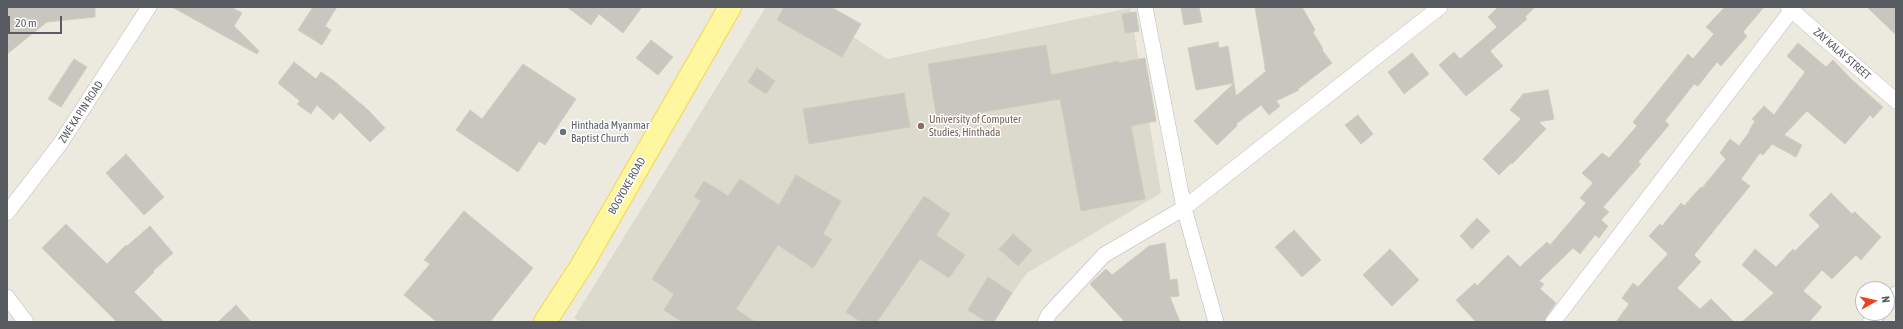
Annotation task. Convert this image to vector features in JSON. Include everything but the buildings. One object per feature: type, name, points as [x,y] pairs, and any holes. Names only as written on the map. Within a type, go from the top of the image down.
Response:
[{"type":"main road","name":"BOGYOKE ROAD","points":[[546,322],[586,258],[730,7]]},
{"type":"street","name":"ZWE KA PIN ROAD","points":[[7,213],[60,144],[149,7]]},
{"type":"street","points":[[1145,7],[1184,208],[1216,322]]},
{"type":"street","points":[[1045,322],[1049,314],[1104,256],[1184,208],[1440,7]]},
{"type":"street","points":[[1554,322],[1791,8]]},
{"type":"street","name":"ZAY KALAY STREET","points":[[1791,8],[1896,101]]},
{"type":"street","points":[[7,297],[26,322]]},
{"type":"shaded area","name":"University of Computer Studies, Hinthada","points":[[766,7],[807,7],[887,59],[1130,8],[1161,193],[1027,273],[992,322],[581,322],[574,318]]},
{"type":"place","name":"University of Computer Studies, Hinthada","points":[[921,126]]},
{"type":"place","name":"Hinthada Myanmar Baptist Church","points":[[563,132]]}]
